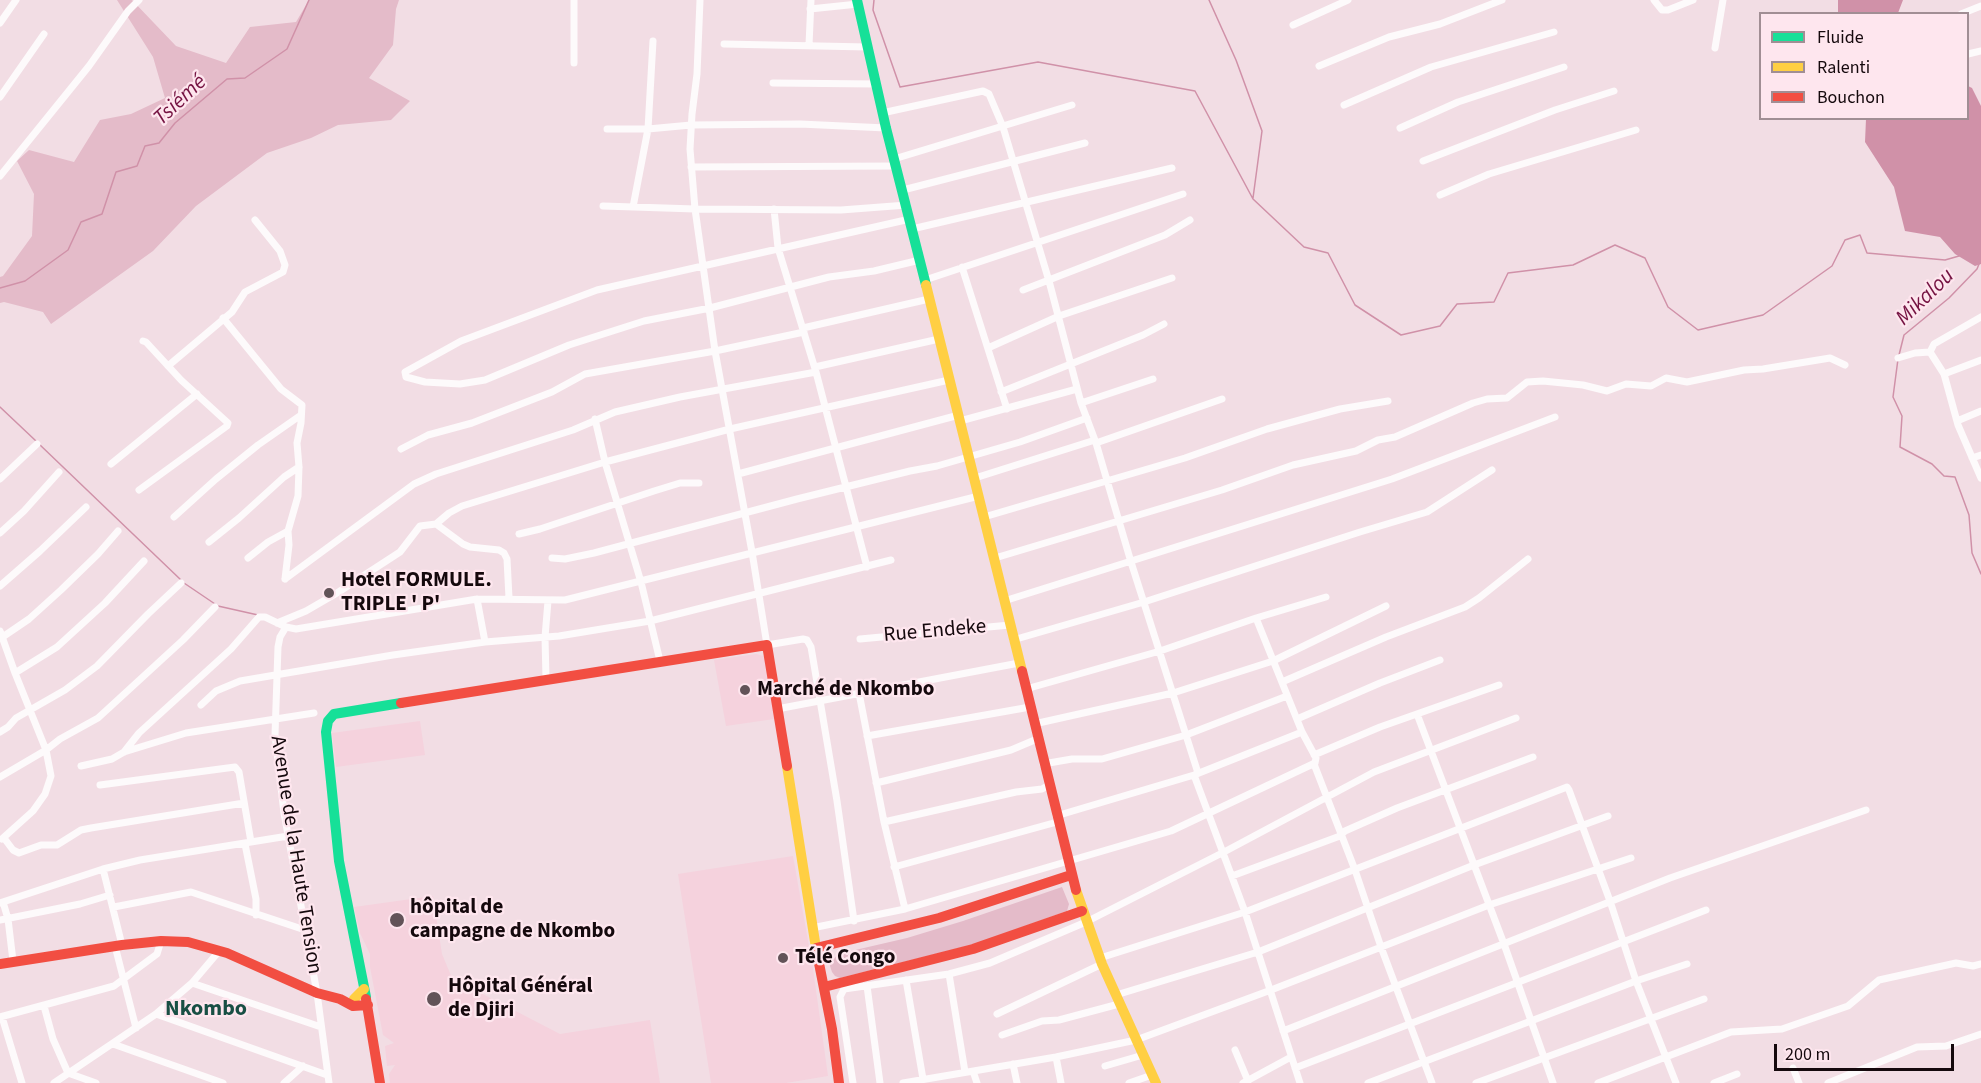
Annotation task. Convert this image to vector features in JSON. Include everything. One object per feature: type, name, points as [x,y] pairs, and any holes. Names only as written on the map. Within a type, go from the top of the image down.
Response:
[{"type":"main road","points":[[858,2],[885,128],[903,190],[995,558],[1071,875],[1101,961],[1154,1079]]},
{"type":"main road","points":[[380,1083],[371,1022],[341,871],[326,732],[328,721],[334,714],[767,645],[839,1083]]},
{"type":"main road","points":[[816,948],[939,918],[1071,875]]},
{"type":"main road","points":[[824,987],[973,949],[1084,916]]},
{"type":"main road","points":[[0,964],[118,945],[161,941],[188,942],[220,950],[316,993],[354,1003],[371,1022]]},
{"type":"main road","points":[[354,1003],[366,998]]},
{"type":"main road","points":[[354,1003],[366,998]]},
{"type":"street","points":[[0,23],[16,0]]},
{"type":"street","points":[[0,176],[89,66],[128,11],[139,0]]},
{"type":"street","points":[[574,0],[574,63]]},
{"type":"street","points":[[700,0],[697,74],[691,125],[691,167],[715,351],[753,552],[767,645],[799,640],[807,640],[810,643],[854,921]]},
{"type":"street","points":[[809,45],[811,0]]},
{"type":"street","points":[[1293,25],[1348,0]]},
{"type":"street","points":[[1319,66],[1389,37],[1440,24],[1502,0]]},
{"type":"street","points":[[1654,0],[1662,10],[1668,10],[1693,0]]},
{"type":"street","points":[[1715,48],[1723,0]]},
{"type":"street","points":[[810,9],[858,2]]},
{"type":"street","points":[[1966,12],[1981,6]]},
{"type":"street","points":[[1344,105],[1431,67],[1554,32]]},
{"type":"street","points":[[0,97],[44,34]]},
{"type":"street","points":[[633,207],[648,129],[653,41]]},
{"type":"street","points":[[724,44],[867,47]]},
{"type":"street","points":[[1400,128],[1458,102],[1564,67]]},
{"type":"street","points":[[773,83],[876,84]]},
{"type":"street","points":[[882,113],[983,91],[989,94],[1003,127],[1049,280],[1077,389],[1186,735],[1208,813],[1245,912],[1300,1083]]},
{"type":"street","points":[[1423,161],[1555,110],[1614,91]]},
{"type":"street","points":[[691,167],[895,162],[1071,105]]},
{"type":"street","points":[[607,129],[648,129],[691,125],[800,124],[885,128]]},
{"type":"street","points":[[1440,195],[1489,174],[1636,130]]},
{"type":"street","points":[[903,190],[1085,142]]},
{"type":"street","points":[[920,260],[874,271],[829,277],[710,308],[644,321],[569,345],[485,380],[460,384],[425,382],[406,376],[405,372],[461,341],[584,294],[630,281],[778,248],[1025,203],[1172,168]]},
{"type":"street","points":[[925,280],[1183,194]]},
{"type":"street","points":[[603,206],[841,210],[907,206]]},
{"type":"street","points":[[774,209],[778,248],[837,447],[867,567]]},
{"type":"street","points":[[168,366],[232,312],[245,292],[285,269],[280,251],[255,220]]},
{"type":"street","points":[[1023,290],[1164,235],[1190,220]]},
{"type":"street","points":[[962,267],[1006,408]]},
{"type":"street","points":[[988,348],[1059,316],[1172,278]]},
{"type":"street","points":[[401,449],[428,435],[472,423],[552,392],[585,374],[715,351],[929,299]]},
{"type":"street","points":[[1930,352],[1934,344],[1981,317]]},
{"type":"street","points":[[223,318],[281,389],[302,405],[297,444],[298,496],[288,531],[289,545],[284,579],[418,481],[573,430],[615,412],[815,369],[939,339]]},
{"type":"street","points":[[1001,392],[1143,335],[1164,324]]},
{"type":"street","points":[[139,489],[227,426],[226,420],[143,341]]},
{"type":"street","points":[[1898,358],[1916,352],[1930,352]]},
{"type":"street","points":[[1930,352],[1944,374],[1957,421],[1981,478]]},
{"type":"street","points":[[995,558],[1222,490],[1293,465],[1359,450],[1378,440],[1395,437],[1473,403],[1487,399],[1507,398],[1527,382],[1543,381],[1584,385],[1607,391],[1626,384],[1651,386],[1665,378],[1687,382],[1744,370],[1830,358],[1845,365]]},
{"type":"street","points":[[1944,374],[1981,360]]},
{"type":"street","points":[[1082,403],[1153,379]]},
{"type":"street","points":[[436,525],[448,513],[462,506],[605,462],[730,429],[949,380]]},
{"type":"street","points":[[738,474],[837,447],[1077,389]]},
{"type":"street","points":[[111,464],[197,394]]},
{"type":"street","points":[[975,478],[1222,399]]},
{"type":"street","points":[[984,517],[1185,458],[1299,420],[1340,409],[1388,401]]},
{"type":"street","points":[[1957,421],[1981,411]]},
{"type":"street","points":[[174,517],[241,459],[301,415]]},
{"type":"street","points":[[1004,601],[1392,479],[1555,417]]},
{"type":"street","points":[[552,558],[565,559],[969,457],[1087,418]]},
{"type":"street","points":[[595,419],[605,462],[641,582],[660,661]]},
{"type":"street","points":[[0,478],[37,444]]},
{"type":"street","points":[[1972,458],[1981,454]]},
{"type":"street","points":[[209,542],[284,477],[299,467]]},
{"type":"street","points":[[1013,640],[1144,602],[1427,512],[1492,470]]},
{"type":"street","points":[[0,533],[24,511],[59,472]]},
{"type":"street","points":[[519,534],[680,483],[699,483]]},
{"type":"street","points":[[124,752],[139,733],[231,649],[257,618],[265,616],[286,627],[305,628],[477,599],[565,600],[979,496]]},
{"type":"street","points":[[0,586],[86,507]]},
{"type":"street","points":[[277,623],[322,602],[400,552],[420,526],[436,525],[470,547],[499,550],[504,553],[507,559],[509,598]]},
{"type":"street","points":[[118,531],[61,590],[29,618],[1,636],[46,750],[51,776],[45,794],[33,811],[2,839],[13,850],[20,853],[41,844],[57,844],[81,830],[244,803]]},
{"type":"street","points":[[248,558],[268,542],[288,531]]},
{"type":"street","points":[[201,705],[216,691],[228,684],[277,674],[485,642],[650,621],[891,560]]},
{"type":"street","points":[[1282,682],[1386,637],[1465,607],[1528,560]]},
{"type":"street","points":[[15,673],[57,647],[105,603],[144,561]]},
{"type":"street","points":[[0,732],[13,720],[66,690],[97,666],[147,614],[182,583]]},
{"type":"street","points":[[1026,689],[1160,651],[1326,597]]},
{"type":"street","points":[[477,599],[485,642]]},
{"type":"street","points":[[546,679],[545,636],[548,601]]},
{"type":"street","points":[[1034,724],[1173,693],[1273,661],[1386,606]]},
{"type":"street","points":[[0,777],[98,718],[183,640],[215,607]]},
{"type":"street","points":[[1256,618],[1302,732],[1316,760],[1314,764],[1325,798],[1355,870],[1395,986],[1432,1083]]},
{"type":"street","name":"Rue Endeke","points":[[860,639],[1010,625]]},
{"type":"street","name":"Avenue de la Haute Tension","points":[[286,627],[280,637],[274,720],[288,836],[316,993],[328,1079]]},
{"type":"street","points":[[1297,719],[1440,660]]},
{"type":"street","points":[[777,710],[1019,663]]},
{"type":"street","points":[[1314,755],[1380,727],[1499,684]]},
{"type":"street","points":[[859,693],[884,822],[905,909]]},
{"type":"street","points":[[1043,764],[1072,759],[1102,759],[1186,735],[1287,696]]},
{"type":"street","points":[[867,736],[1030,707]]},
{"type":"street","points":[[81,766],[112,759],[124,752],[186,733],[314,713]]},
{"type":"street","points":[[1417,714],[1518,981],[1553,1083]]},
{"type":"street","points":[[853,1083],[840,997],[844,989],[949,974],[990,963],[1084,916],[1224,852],[1374,772],[1516,718]]},
{"type":"street","points":[[894,867],[1057,819],[1196,774],[1302,732]]},
{"type":"street","points":[[876,783],[1011,750],[1037,739]]},
{"type":"street","points":[[1232,876],[1340,836],[1345,831],[1397,808],[1533,757]]},
{"type":"street","points":[[812,928],[905,909],[1172,831],[1314,764]]},
{"type":"street","points":[[100,785],[232,767],[239,770],[256,899],[256,915]]},
{"type":"street","points":[[884,822],[1016,792],[1042,789],[1048,785]]},
{"type":"street","points":[[997,1014],[1101,961],[1245,912],[1567,787],[1610,901],[1636,981],[1676,1083]]},
{"type":"street","points":[[1283,1031],[1670,878],[1866,810]]},
{"type":"street","points":[[1002,1035],[1042,1021],[1059,1020],[1258,952],[1474,865],[1608,816]]},
{"type":"street","points":[[13,961],[8,919],[2,903],[103,869],[140,860],[288,836]]},
{"type":"street","points":[[903,1083],[1056,1057],[1136,1040],[1489,905],[1631,858]]},
{"type":"street","points":[[103,869],[114,907],[124,980],[136,1028]]},
{"type":"street","points":[[114,907],[191,892],[305,930]]},
{"type":"street","points":[[0,920],[80,904],[110,894]]},
{"type":"street","points":[[1295,1068],[1706,910]]},
{"type":"street","points":[[22,1083],[1,1017],[114,986],[157,954],[161,941]]},
{"type":"street","points":[[54,1083],[156,1014],[192,983],[220,950]]},
{"type":"street","points":[[1598,1083],[1731,1032],[1782,1029],[1848,1006],[1879,980],[1956,963],[1973,966],[1981,964]]},
{"type":"street","points":[[1368,1083],[1531,1020],[1687,964]]},
{"type":"street","points":[[949,974],[969,1071],[977,1083]]},
{"type":"street","points":[[906,980],[928,1080]]},
{"type":"street","points":[[192,983],[321,1027]]},
{"type":"street","points":[[867,986],[880,1083]]},
{"type":"street","points":[[1476,1083],[1704,999]]},
{"type":"street","points":[[44,1006],[53,1039],[68,1074],[96,1083]]},
{"type":"street","points":[[156,1014],[303,1066],[328,1079]]},
{"type":"street","points":[[1828,1083],[1917,1047],[1946,1046],[1981,1034]]},
{"type":"street","points":[[113,1044],[223,1083]]},
{"type":"street","points":[[1235,1050],[1246,1082],[1292,1057]]},
{"type":"street","points":[[1106,1066],[1143,1055]]},
{"type":"street","points":[[1056,1057],[1061,1083]]},
{"type":"street","points":[[1013,1064],[1017,1083]]},
{"type":"street","points":[[284,1083],[303,1066]]},
{"type":"street","points":[[1793,1068],[1799,1083]]},
{"type":"street","points":[[1714,1083],[1737,1074]]},
{"type":"street","points":[[1129,1083],[1154,1079]]},
{"type":"shaded area","points":[[117,0],[132,0],[176,46],[226,63],[250,27],[296,22],[309,0],[399,0],[393,45],[369,78],[410,101],[391,120],[338,125],[311,138],[267,153],[196,206],[153,251],[51,324],[43,312],[0,303],[0,277],[32,236],[34,194],[17,161],[29,150],[74,162],[100,120],[131,114],[165,98],[153,57]]},
{"type":"shaded area","points":[[1838,0],[1903,0],[1898,12],[1838,12]]},
{"type":"shaded area","points":[[1969,86],[1972,88],[1981,106],[1981,264],[1975,266],[1955,254],[1940,237],[1905,231],[1894,187],[1865,142],[1866,120],[1969,120]]},
{"type":"shaded area","name":"Marché de Nkombo","points":[[756,654],[763,656],[767,661],[774,719],[726,726],[714,660]]},
{"type":"shaded area","points":[[420,721],[425,755],[336,767],[332,733]]},
{"type":"shaded area","points":[[793,856],[813,969],[828,1076],[786,1083],[711,1083],[678,874]]},
{"type":"shaded area","points":[[1062,887],[1069,904],[1067,911],[975,944],[840,978],[832,972],[831,962],[838,954],[907,938]]},
{"type":"shaded area","name":"Hôpital Général de Djiri","points":[[433,896],[442,954],[452,978],[560,1034],[650,1020],[660,1083],[390,1083],[389,1074],[395,1065],[387,1066],[385,1046],[394,1043],[383,1035],[370,967],[370,954],[360,933],[354,907]]},
{"type":"waterway","name":"Tsiémé","points":[[0,288],[25,281],[68,250],[81,222],[102,214],[116,172],[137,166],[145,146],[159,143],[175,123],[227,79],[245,78],[287,49],[309,0]]},
{"type":"waterway","points":[[874,0],[873,10],[900,87],[1038,62],[1195,91],[1253,199],[1304,247],[1328,253],[1355,305],[1401,335],[1440,326],[1457,304],[1494,302],[1508,273],[1573,265],[1615,245],[1645,258],[1668,307],[1698,330],[1763,315],[1832,266],[1845,240],[1860,235],[1867,253],[1945,260],[1959,256]]},
{"type":"waterway","points":[[1209,0],[1236,60],[1262,131],[1253,198]]},
{"type":"waterway","name":"Mikalou","points":[[1899,355],[1904,335],[1949,298],[1977,269],[1979,264]]},
{"type":"waterway","name":"Mikalou","points":[[1898,359],[1893,397],[1902,416],[1900,447],[1932,464],[1944,476],[1955,477],[1969,515],[1972,553],[1981,574]]},
{"type":"waterway","points":[[0,407],[36,441]]},
{"type":"waterway","points":[[39,444],[181,580]]},
{"type":"waterway","points":[[184,583],[218,606],[258,615]]},
{"type":"traffic: fast","points":[[857,0],[886,128],[926,285]]},
{"type":"traffic: fast","points":[[366,997],[339,861],[326,732],[328,721],[334,714],[401,703]]},
{"type":"traffic: slow","points":[[926,285],[1022,671]]},
{"type":"traffic: slow","points":[[787,766],[816,948]]},
{"type":"traffic: slow","points":[[1076,890],[1102,964],[1156,1083]]},
{"type":"traffic: slow","points":[[354,999],[364,989]]},
{"type":"traffic: jam","points":[[401,703],[767,645],[787,766]]},
{"type":"traffic: jam","points":[[1022,671],[1076,890]]},
{"type":"traffic: jam","points":[[839,1083],[832,1029],[816,948],[939,918],[1071,875]]},
{"type":"traffic: jam","points":[[824,987],[973,949],[1082,911]]},
{"type":"traffic: jam","points":[[0,964],[122,945],[161,941],[188,942],[227,953],[317,993],[340,999],[353,1006],[368,1005]]},
{"type":"traffic: jam","points":[[366,999],[380,1083]]},
{"type":"place","name":"Hotel FORMULE. TRIPLE ' P'","points":[[329,593]]},
{"type":"place","name":"Marché de Nkombo","points":[[745,690]]},
{"type":"place","name":"hôpital de campagne de Nkombo","points":[[397,920]]},
{"type":"place","name":"Télé Congo","points":[[783,958]]},
{"type":"place","name":"Hôpital Général de Djiri","points":[[434,999]]},
{"type":"district","name":"Nkombo","points":[[206,1010]]}]
